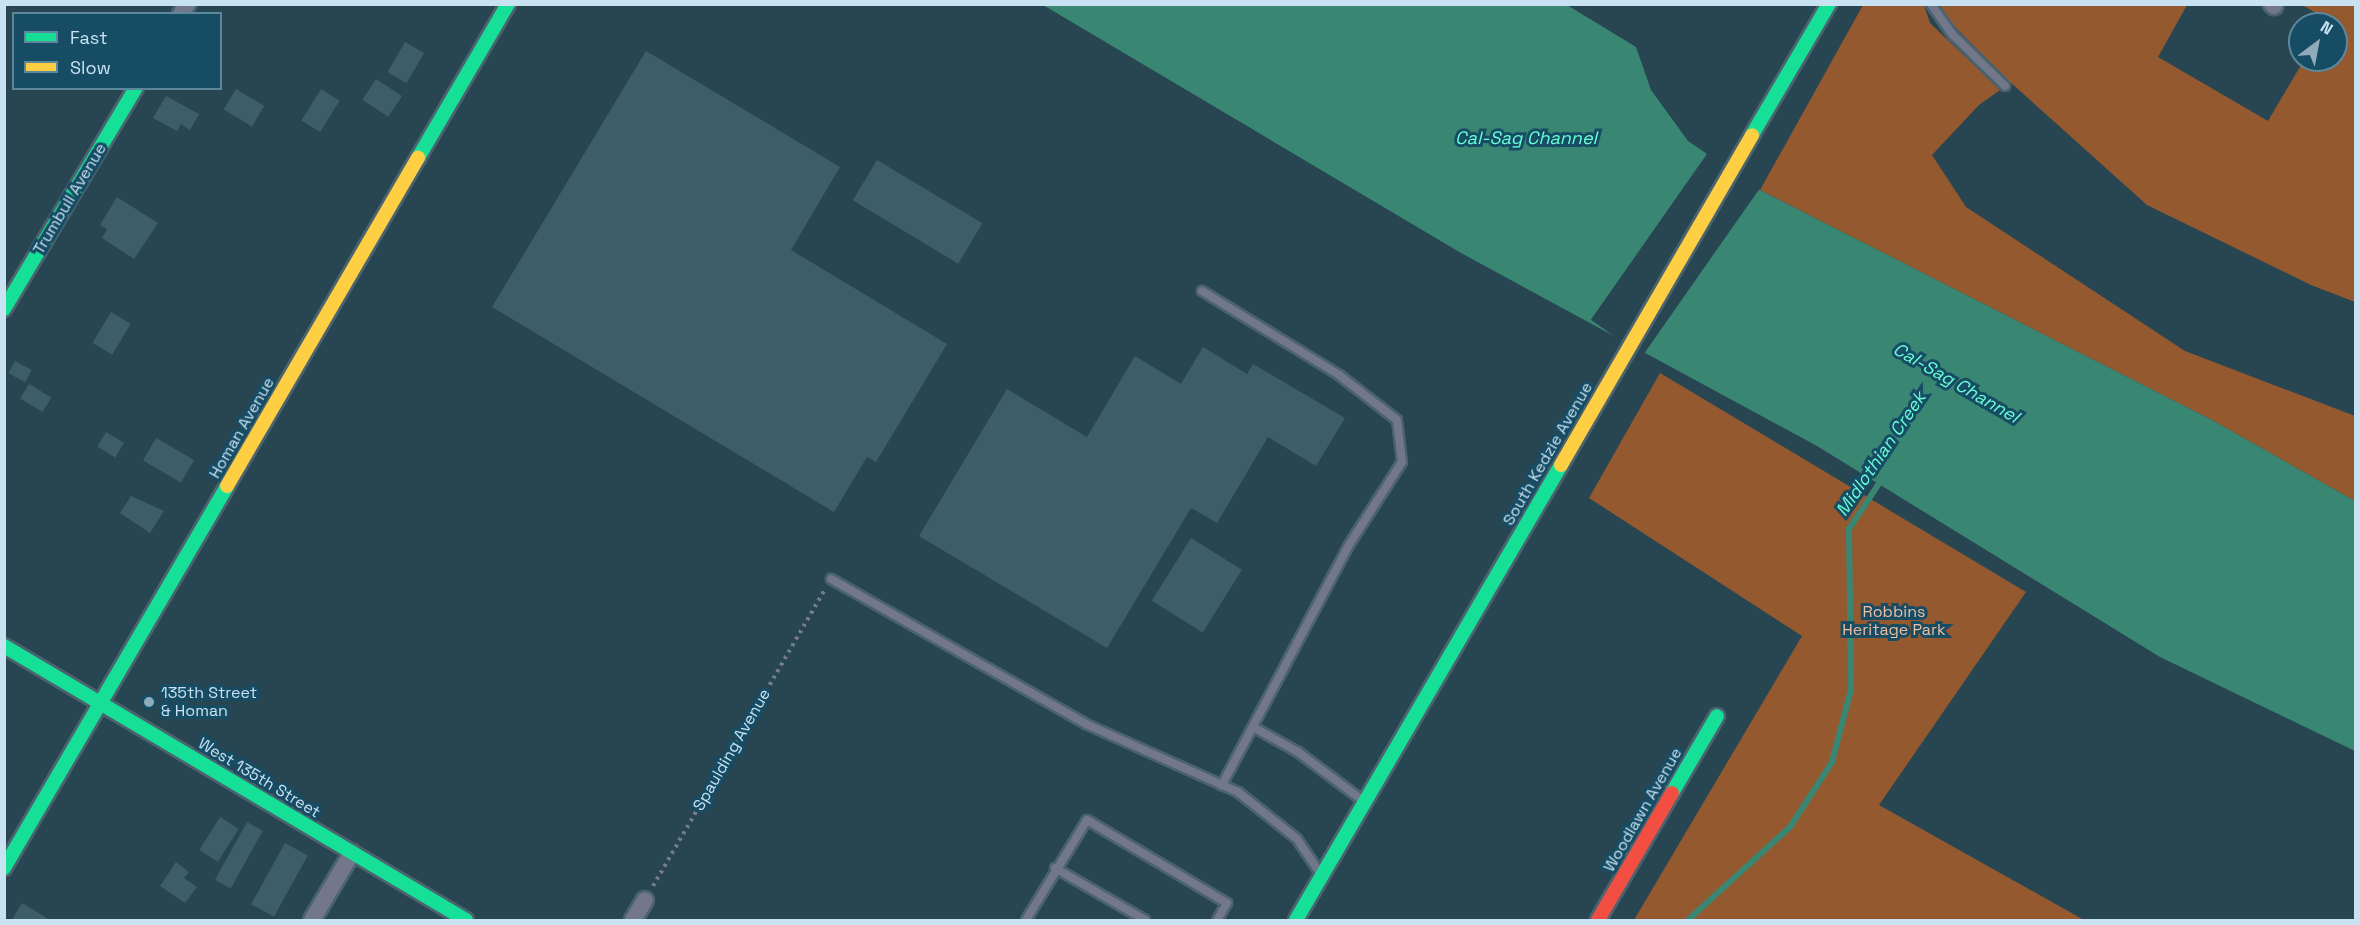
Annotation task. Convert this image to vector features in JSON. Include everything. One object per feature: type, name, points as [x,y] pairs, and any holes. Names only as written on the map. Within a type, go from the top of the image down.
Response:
[{"type":"street","name":"Homan Avenue","points":[[4,868],[508,4]]},
{"type":"street","name":"South Kedzie Avenue","points":[[1296,921],[1830,4]]},
{"type":"street","name":"Trumbull Avenue","points":[[6,303],[135,90]]},
{"type":"street","name":"West 135th Street","points":[[4,646],[466,921]]},
{"type":"street","name":"Woodlawn Avenue","points":[[1598,921],[1717,716]]},
{"type":"street","points":[[312,921],[352,853]]},
{"type":"street","points":[[633,921],[645,900]]},
{"type":"lane","points":[[1931,4],[1953,35],[2005,86]]},
{"type":"lane","points":[[1202,291],[1339,375],[1397,420],[1402,462],[1349,545],[1222,785]]},
{"type":"lane","points":[[831,579],[1086,724],[1222,785],[1269,813],[1297,839],[1322,876]]},
{"type":"lane","points":[[1253,727],[1298,752],[1364,801]]},
{"type":"lane","points":[[1026,921],[1055,868],[1087,820],[1227,903],[1217,921]]},
{"type":"lane","points":[[1055,868],[1145,921]]},
{"type":"path","name":"Spaulding Avenue","points":[[645,900],[831,579]]},
{"type":"green space","points":[[1863,5],[1924,5],[1930,23],[2000,90],[1979,105],[1932,155],[1966,207],[2185,351],[2355,416],[2355,501],[2212,420],[1760,190]]},
{"type":"green space","points":[[1940,5],[2187,5],[2158,57],[2268,121],[2297,72],[2348,72],[2348,12],[2314,12],[2302,5],[2355,5],[2355,302],[2311,285],[2147,205],[2010,82],[1949,21]]},
{"type":"green space","name":"Robbins Heritage Park","points":[[1660,373],[2026,592],[1879,805],[2084,920],[1634,920],[1802,636],[1589,498]]},
{"type":"water","name":"Cal-Sag Channel","points":[[1043,5],[1567,5],[1636,47],[1651,90],[1688,141],[1760,190],[2212,420],[2355,501],[2355,751],[2160,657],[1817,446],[1461,253]]},
{"type":"pier","points":[[1709,151],[1761,187],[1642,356],[1591,320]]},
{"type":"building","points":[[405,42],[424,53],[407,83],[388,72]]},
{"type":"building","points":[[646,51],[840,167],[791,250],[947,344],[876,462],[867,457],[834,512],[492,307]]},
{"type":"building","points":[[376,79],[402,96],[388,117],[362,100]]},
{"type":"building","points":[[236,89],[264,106],[252,127],[224,110]]},
{"type":"building","points":[[321,89],[340,101],[320,132],[301,120]]},
{"type":"building","points":[[166,96],[199,114],[190,130],[181,124],[177,131],[153,118]]},
{"type":"building","points":[[877,160],[982,223],[958,264],[853,200]]},
{"type":"building","points":[[117,197],[158,223],[134,259],[102,238],[107,229],[100,225]]},
{"type":"building","points":[[111,312],[131,324],[112,355],[92,343]]},
{"type":"building","points":[[1203,347],[1247,374],[1253,364],[1345,418],[1316,466],[1268,437],[1217,523],[1191,508],[1107,648],[919,536],[1007,389],[1087,437],[1135,356],[1181,384]]},
{"type":"building","points":[[15,361],[32,370],[25,382],[8,373]]},
{"type":"building","points":[[29,384],[51,397],[43,412],[20,399]]},
{"type":"building","points":[[106,432],[124,443],[115,457],[97,447]]},
{"type":"building","points":[[156,438],[194,460],[181,483],[143,461]]},
{"type":"building","points":[[131,496],[164,511],[150,533],[120,513]]},
{"type":"building","points":[[1191,538],[1242,570],[1203,633],[1152,601]]},
{"type":"building","points":[[220,817],[239,829],[218,862],[199,850]]},
{"type":"building","points":[[247,822],[263,831],[231,888],[215,880]]},
{"type":"building","points":[[285,843],[308,856],[274,917],[251,904]]},
{"type":"building","points":[[176,862],[189,872],[184,878],[197,887],[185,903],[160,886]]},
{"type":"building","points":[[22,903],[50,920],[12,920]]},
{"type":"waterway","name":"Midlothian Creek","points":[[1688,920],[1790,827],[1832,762],[1851,689],[1849,529],[1882,479]]},
{"type":"traffic: fast","points":[[418,158],[508,4]]},
{"type":"traffic: fast","points":[[1752,135],[1829,4]]},
{"type":"traffic: fast","points":[[4,309],[135,90]]},
{"type":"traffic: fast","points":[[1296,920],[1561,465]]},
{"type":"traffic: fast","points":[[4,868],[227,486]]},
{"type":"traffic: fast","points":[[4,646],[466,920]]},
{"type":"traffic: fast","points":[[1672,793],[1717,716]]},
{"type":"traffic: slow","points":[[1561,465],[1752,135]]},
{"type":"traffic: slow","points":[[227,486],[418,158]]},
{"type":"traffic: jam","points":[[1598,920],[1672,793]]},
{"type":"place","name":"135th Street & Homan","points":[[149,702]]}]
